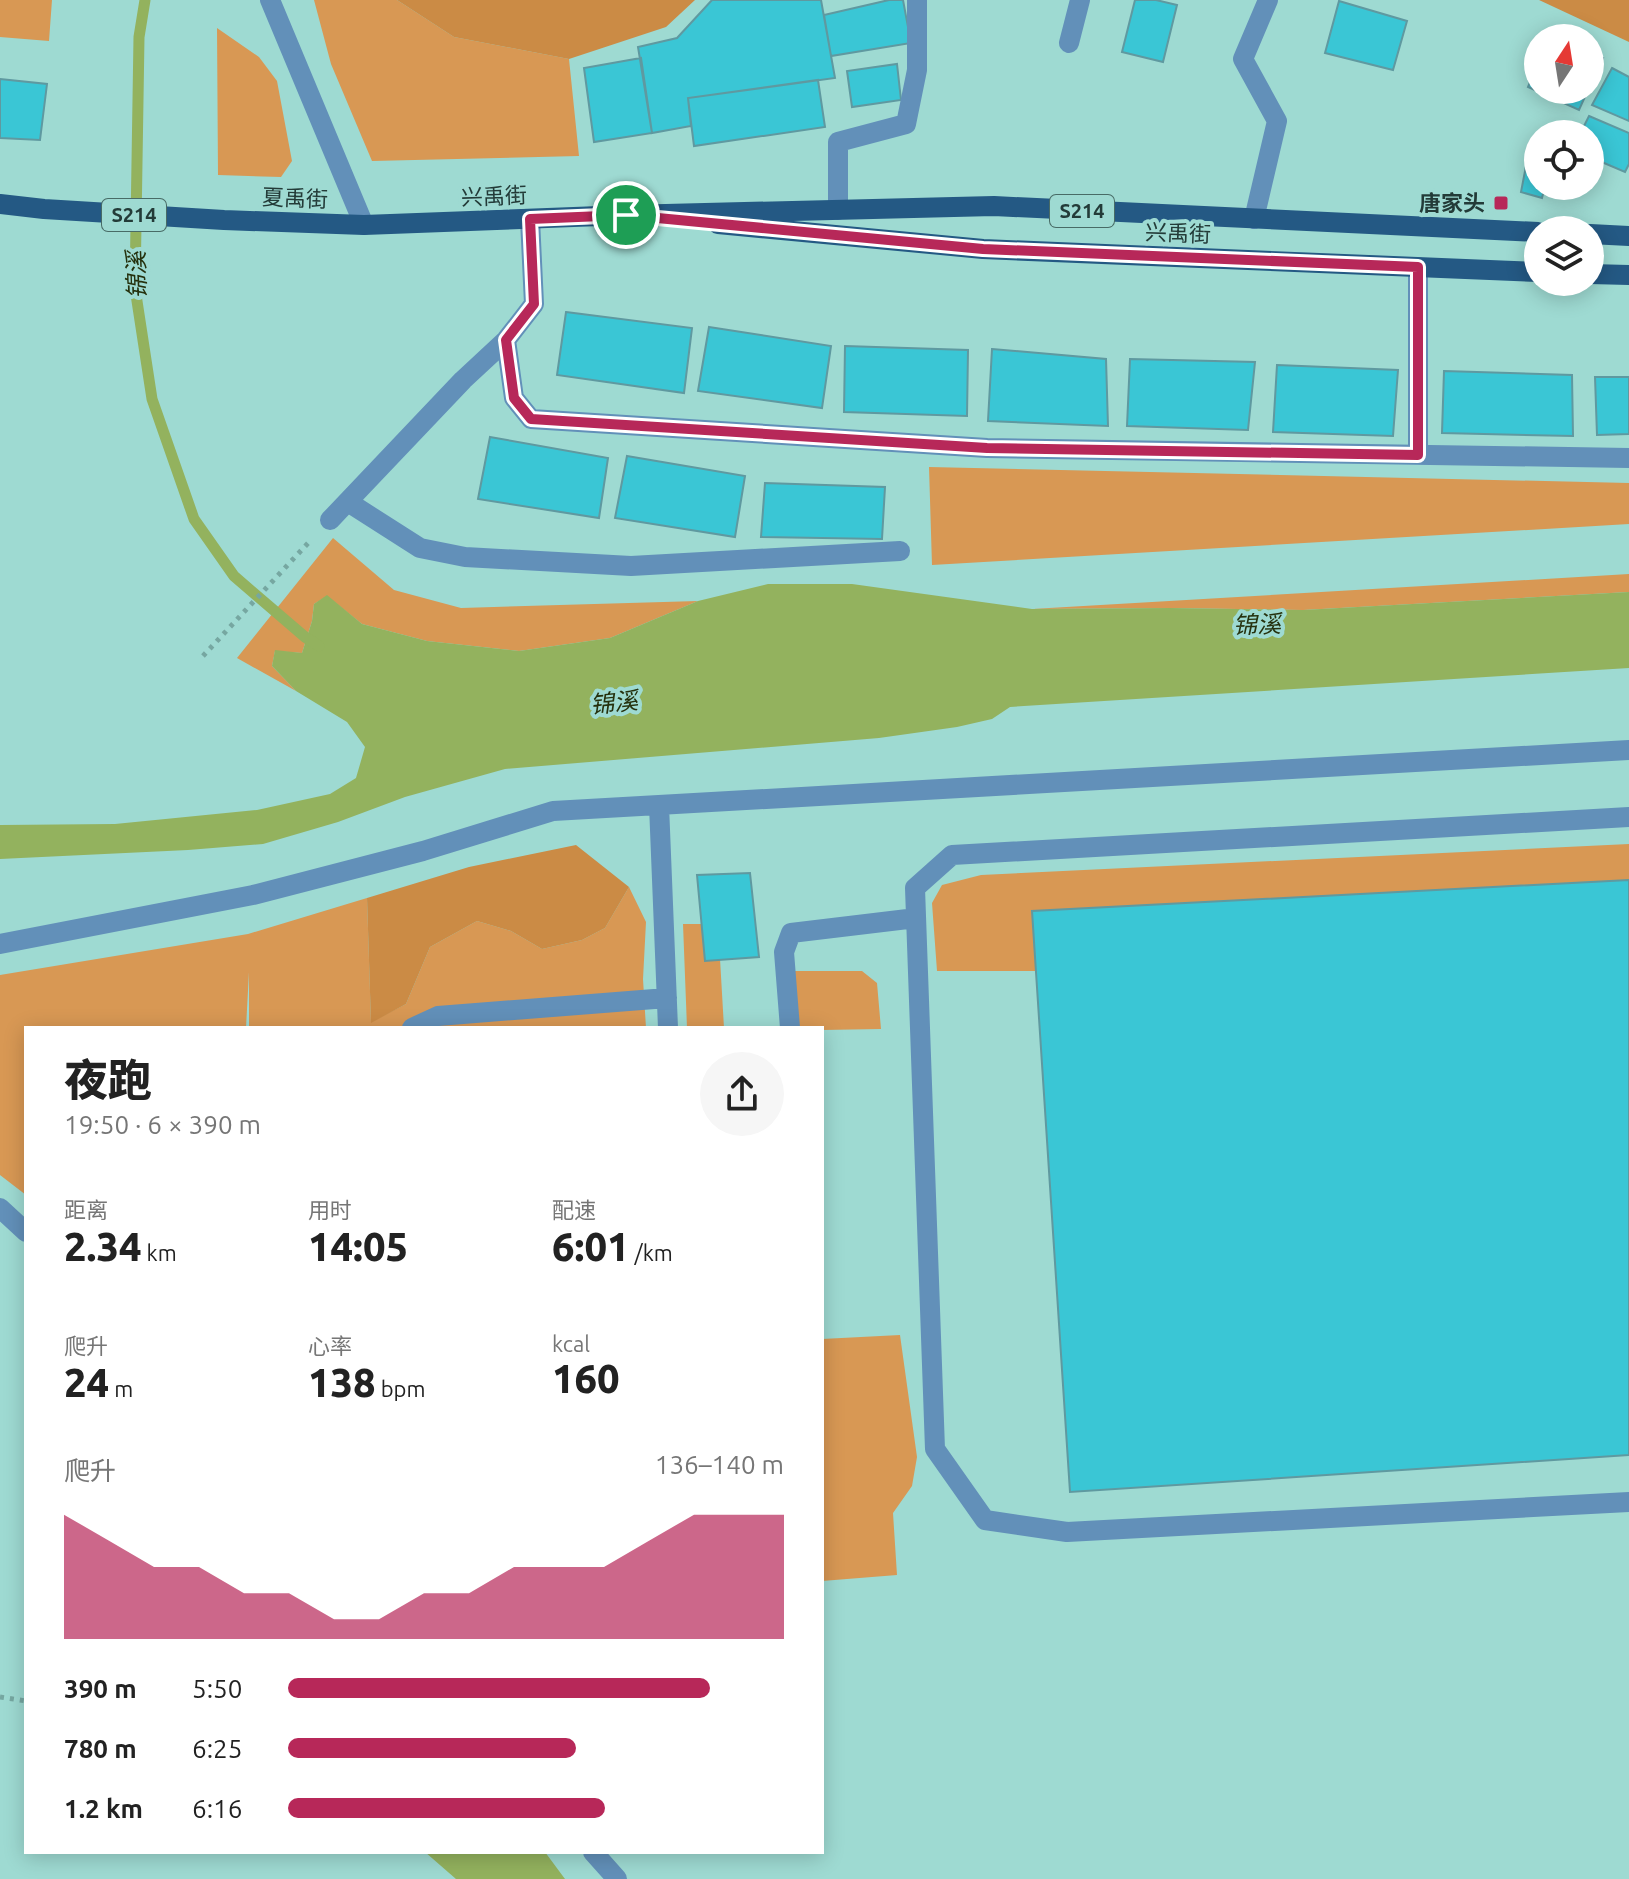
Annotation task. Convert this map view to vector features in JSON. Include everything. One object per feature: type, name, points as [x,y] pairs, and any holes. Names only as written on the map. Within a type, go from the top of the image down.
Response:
[{"type":"main road","name":"夏禹街","points":[[0,204],[224,220],[364,225]]},
{"type":"main road","name":"兴禹街","points":[[364,225],[994,206],[1524,231]]},
{"type":"main road","name":"兴禹街","points":[[626,215],[983,249],[1524,271]]},
{"type":"main road","points":[[1604,235],[1629,236]]},
{"type":"main road","points":[[1604,274],[1629,275]]},
{"type":"street","points":[[270,0],[364,225]]},
{"type":"street","points":[[838,210],[838,142],[906,124],[917,70],[917,0]]},
{"type":"street","points":[[1069,43],[1080,0]]},
{"type":"street","points":[[1254,219],[1277,121],[1243,59],[1268,0]]},
{"type":"street","points":[[330,520],[463,380],[506,340],[534,304],[530,219]]},
{"type":"street","points":[[1418,267],[1418,455]]},
{"type":"street","points":[[506,340],[514,398],[531,419],[987,448],[1629,458]]},
{"type":"street","points":[[348,502],[420,548],[465,557],[631,566],[900,551]]},
{"type":"street","points":[[0,944],[253,895],[423,851],[553,811],[1629,750]]},
{"type":"street","points":[[659,805],[668,1026]]},
{"type":"street","points":[[1629,817],[952,855],[915,888],[935,1449],[985,1520],[1067,1532],[1629,1502]]},
{"type":"street","points":[[790,1026],[784,952],[791,933],[916,918]]},
{"type":"street","points":[[416,1026],[438,1016],[667,998]]},
{"type":"street","points":[[0,1208],[24,1230]]},
{"type":"street","points":[[595,1854],[617,1879]]},
{"type":"path","points":[[203,656],[330,520]]},
{"type":"path","points":[[0,1697],[24,1701]]},
{"type":"shaded area","points":[[0,0],[52,0],[49,41],[0,37]]},
{"type":"shaded area","points":[[314,0],[397,0],[454,37],[569,59],[579,156],[372,161],[331,64]]},
{"type":"shaded area","points":[[397,0],[695,0],[666,27],[569,59],[454,37]]},
{"type":"shaded area","points":[[1539,0],[1629,0],[1629,42],[1604,30],[1604,24],[1590,24]]},
{"type":"shaded area","points":[[217,28],[259,57],[277,81],[292,161],[281,177],[218,175]]},
{"type":"shaded area","points":[[929,467],[1629,483],[1629,524],[932,565]]},
{"type":"shaded area","points":[[333,538],[394,590],[461,608],[698,601],[610,638],[519,651],[427,641],[362,624],[327,596],[314,604],[302,653],[275,651],[272,666],[296,691],[237,658]]},
{"type":"shaded area","points":[[1629,574],[1629,592],[1303,610],[1032,609]]},
{"type":"shaded area","points":[[1629,844],[1629,880],[1033,911],[1036,971],[937,971],[932,903],[942,885],[981,875]]},
{"type":"shaded area","points":[[576,845],[629,887],[605,928],[582,940],[542,949],[511,931],[477,921],[430,947],[406,1004],[371,1023],[367,898],[469,867]]},
{"type":"shaded area","points":[[629,887],[646,922],[643,979],[646,1026],[249,1026],[249,972],[246,1026],[24,1026],[24,1193],[0,1175],[0,975],[248,934],[367,898],[371,1022],[406,1004],[430,947],[477,921],[511,931],[542,949],[582,940],[605,928]]},
{"type":"shaded area","points":[[683,924],[718,924],[724,1026],[687,1026]]},
{"type":"shaded area","points":[[790,971],[862,971],[877,983],[881,1029],[824,1030],[824,1026],[795,1026]]},
{"type":"shaded area","points":[[900,1335],[917,1457],[912,1486],[893,1513],[897,1575],[824,1581],[824,1339]]},
{"type":"water","points":[[768,584],[852,584],[1032,609],[1303,610],[1629,592],[1629,668],[1010,707],[992,719],[879,738],[505,769],[405,797],[338,822],[263,844],[0,859],[0,825],[115,824],[257,810],[330,794],[356,778],[365,747],[347,722],[296,691],[272,666],[275,650],[302,653],[314,604],[327,595],[362,624],[427,641],[519,651],[610,638],[698,601]]},
{"type":"water","points":[[427,1854],[546,1854],[565,1879],[456,1879]]},
{"type":"building","points":[[712,0],[821,0],[835,78],[688,98],[691,126],[652,133],[638,47],[677,38]]},
{"type":"building","points":[[889,0],[903,0],[911,43],[831,56],[824,15]]},
{"type":"building","points":[[1135,0],[1156,0],[1177,5],[1163,62],[1122,52]]},
{"type":"building","points":[[1339,1],[1407,21],[1393,70],[1325,53]]},
{"type":"building","points":[[641,58],[652,133],[594,142],[584,68]]},
{"type":"building","points":[[897,64],[901,100],[852,107],[847,71]]},
{"type":"building","points":[[1612,68],[1629,77],[1629,121],[1592,105],[1604,104],[1604,83]]},
{"type":"building","points":[[0,79],[47,84],[40,140],[0,138]]},
{"type":"building","points":[[818,80],[825,127],[694,146],[688,98]]},
{"type":"building","points":[[1566,104],[1582,104],[1579,110]]},
{"type":"building","points":[[1604,122],[1629,133],[1629,164],[1625,172],[1604,163]]},
{"type":"building","points":[[566,312],[692,328],[684,393],[557,375]]},
{"type":"building","points":[[709,327],[831,346],[822,408],[698,391]]},
{"type":"building","points":[[845,346],[968,350],[967,416],[844,412]]},
{"type":"building","points":[[992,349],[1106,359],[1108,426],[988,421]]},
{"type":"building","points":[[1130,359],[1255,362],[1248,430],[1127,426]]},
{"type":"building","points":[[1277,365],[1398,370],[1393,436],[1273,432]]},
{"type":"building","points":[[1444,371],[1572,375],[1573,436],[1442,433]]},
{"type":"building","points":[[1595,377],[1629,377],[1629,434],[1597,435]]},
{"type":"building","points":[[490,437],[608,458],[599,518],[478,499]]},
{"type":"building","points":[[627,456],[745,476],[735,537],[615,518]]},
{"type":"building","points":[[765,483],[885,487],[882,539],[761,537]]},
{"type":"building","points":[[750,873],[759,957],[705,961],[697,875]]},
{"type":"building","points":[[1629,880],[1629,1455],[1070,1492],[1032,911]]},
{"type":"waterway","name":"锦溪","points":[[145,0],[139,37],[135,288],[152,399],[194,519],[234,576],[319,646]]},
{"type":"place","name":"唐家头","points":[[1501,203]]},
{"type":"route","points":[[626,215],[983,249],[1418,267],[1418,455],[987,448],[531,419],[514,398],[506,340],[534,304],[530,219],[626,215]]}]
